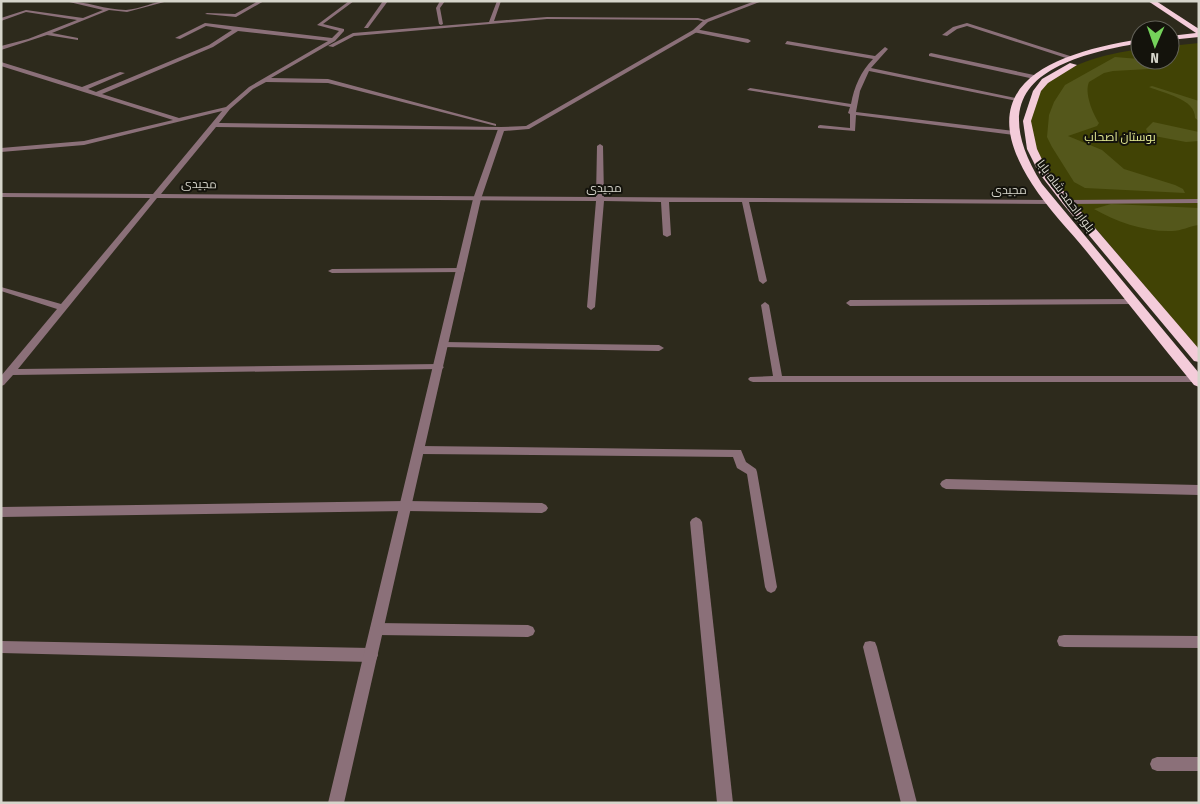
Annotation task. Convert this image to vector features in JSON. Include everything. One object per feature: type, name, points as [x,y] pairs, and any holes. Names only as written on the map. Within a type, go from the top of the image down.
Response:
[{"type":"highway","points":[[1151,1],[1199,33]]},
{"type":"highway","points":[[1162,1],[1199,24]]},
{"type":"highway","points":[[1180,36],[1199,33]]},
{"type":"highway","points":[[1180,42],[1199,41]]},
{"type":"highway","points":[[1017,99],[1034,77],[1049,66],[1068,57],[1105,46],[1130,42]]},
{"type":"highway","name":"بلوار احمد شاه بابا","points":[[1130,48],[1116,50],[1085,59],[1045,81],[1037,91],[1027,121],[1032,149],[1044,173],[1067,202],[1199,358]]},
{"type":"highway","name":"بلوار احمد شاه بابا","points":[[1017,99],[1014,133],[1027,167],[1051,202],[1198,380]]},
{"type":"street","points":[[67,1],[127,11],[166,1]]},
{"type":"street","points":[[207,14],[236,16],[262,1]]},
{"type":"street","points":[[352,1],[319,25],[342,30],[366,27],[547,18],[702,20],[760,1]]},
{"type":"street","points":[[366,27],[386,1]]},
{"type":"street","points":[[441,24],[438,8],[443,1]]},
{"type":"street","points":[[491,20],[500,1]]},
{"type":"street","points":[[1,48],[47,34],[109,9]]},
{"type":"street","points":[[1,20],[26,11],[83,19]]},
{"type":"street","points":[[1,382],[228,108],[252,86],[269,80],[353,35],[491,20]]},
{"type":"street","points":[[214,125],[527,128],[695,31],[702,20]]},
{"type":"street","points":[[178,38],[205,24],[340,41]]},
{"type":"street","points":[[945,35],[955,28],[966,24],[1068,57]]},
{"type":"street","points":[[96,94],[211,46],[237,29]]},
{"type":"street","points":[[239,99],[333,40],[342,30]]},
{"type":"street","points":[[695,31],[748,40]]},
{"type":"street","points":[[47,34],[76,39]]},
{"type":"street","points":[[786,43],[878,58]]},
{"type":"street","points":[[820,127],[853,130],[851,114],[867,69],[885,49]]},
{"type":"street","points":[[931,55],[1034,77]]},
{"type":"street","points":[[1,64],[178,120]]},
{"type":"street","points":[[867,69],[1017,99]]},
{"type":"street","points":[[83,89],[122,73]]},
{"type":"street","points":[[269,80],[328,80],[504,128]]},
{"type":"street","points":[[750,90],[853,106]]},
{"type":"street","points":[[1,150],[84,143],[228,108]]},
{"type":"street","points":[[851,114],[1014,133]]},
{"type":"street","points":[[1,144],[103,136],[166,117]]},
{"type":"street","points":[[336,803],[420,450],[477,199],[504,128]]},
{"type":"street","points":[[591,307],[600,200],[600,146]]},
{"type":"street","name":"مجیدی","points":[[1,195],[1051,202]]},
{"type":"street","points":[[1,203],[18,195]]},
{"type":"street","points":[[664,200],[667,235]]},
{"type":"street","points":[[745,200],[763,281]]},
{"type":"street","points":[[1067,202],[1199,201]]},
{"type":"street","points":[[332,271],[461,270]]},
{"type":"street","points":[[3,289],[63,308]]},
{"type":"street","points":[[850,303],[1133,302]]},
{"type":"street","points":[[765,305],[778,378]]},
{"type":"street","points":[[444,345],[659,348]]},
{"type":"street","points":[[10,372],[439,367]]},
{"type":"street","points":[[753,379],[1198,380]]},
{"type":"street","points":[[420,450],[737,453],[741,465],[752,472],[771,587]]},
{"type":"street","points":[[946,484],[1199,490]]},
{"type":"street","points":[[1,512],[406,506],[542,508]]},
{"type":"street","points":[[696,522],[725,803]]},
{"type":"street","points":[[377,629],[528,631]]},
{"type":"street","points":[[1064,641],[1199,642]]},
{"type":"street","points":[[1,647],[371,656]]},
{"type":"street","points":[[870,647],[910,803]]},
{"type":"street","points":[[1157,764],[1199,764]]},
{"type":"green space","name":"بوستان اصحاب","points":[[1199,43],[1199,350],[1047,171],[1039,157],[1031,132],[1031,112],[1038,95],[1050,81],[1066,71],[1084,62],[1130,51],[1130,70],[1180,70],[1180,45]]},
{"type":"shaded area","points":[[1115,57],[1130,58],[1131,70],[1104,73],[1089,82],[1088,97],[1099,123],[1097,126],[1068,136],[1102,150],[1124,169],[1175,185],[1183,189],[1185,193],[1085,188],[1074,182],[1047,137],[1049,115],[1054,102],[1065,85]]},
{"type":"shaded area","points":[[1152,86],[1199,101],[1199,121],[1195,118],[1194,111],[1185,101],[1149,87]]},
{"type":"shaded area","points":[[1153,122],[1199,132],[1199,141],[1186,142],[1149,135],[1146,129]]},
{"type":"shaded area","points":[[1111,204],[1199,208],[1199,225],[1175,231],[1152,230],[1122,222],[1094,209]]}]
